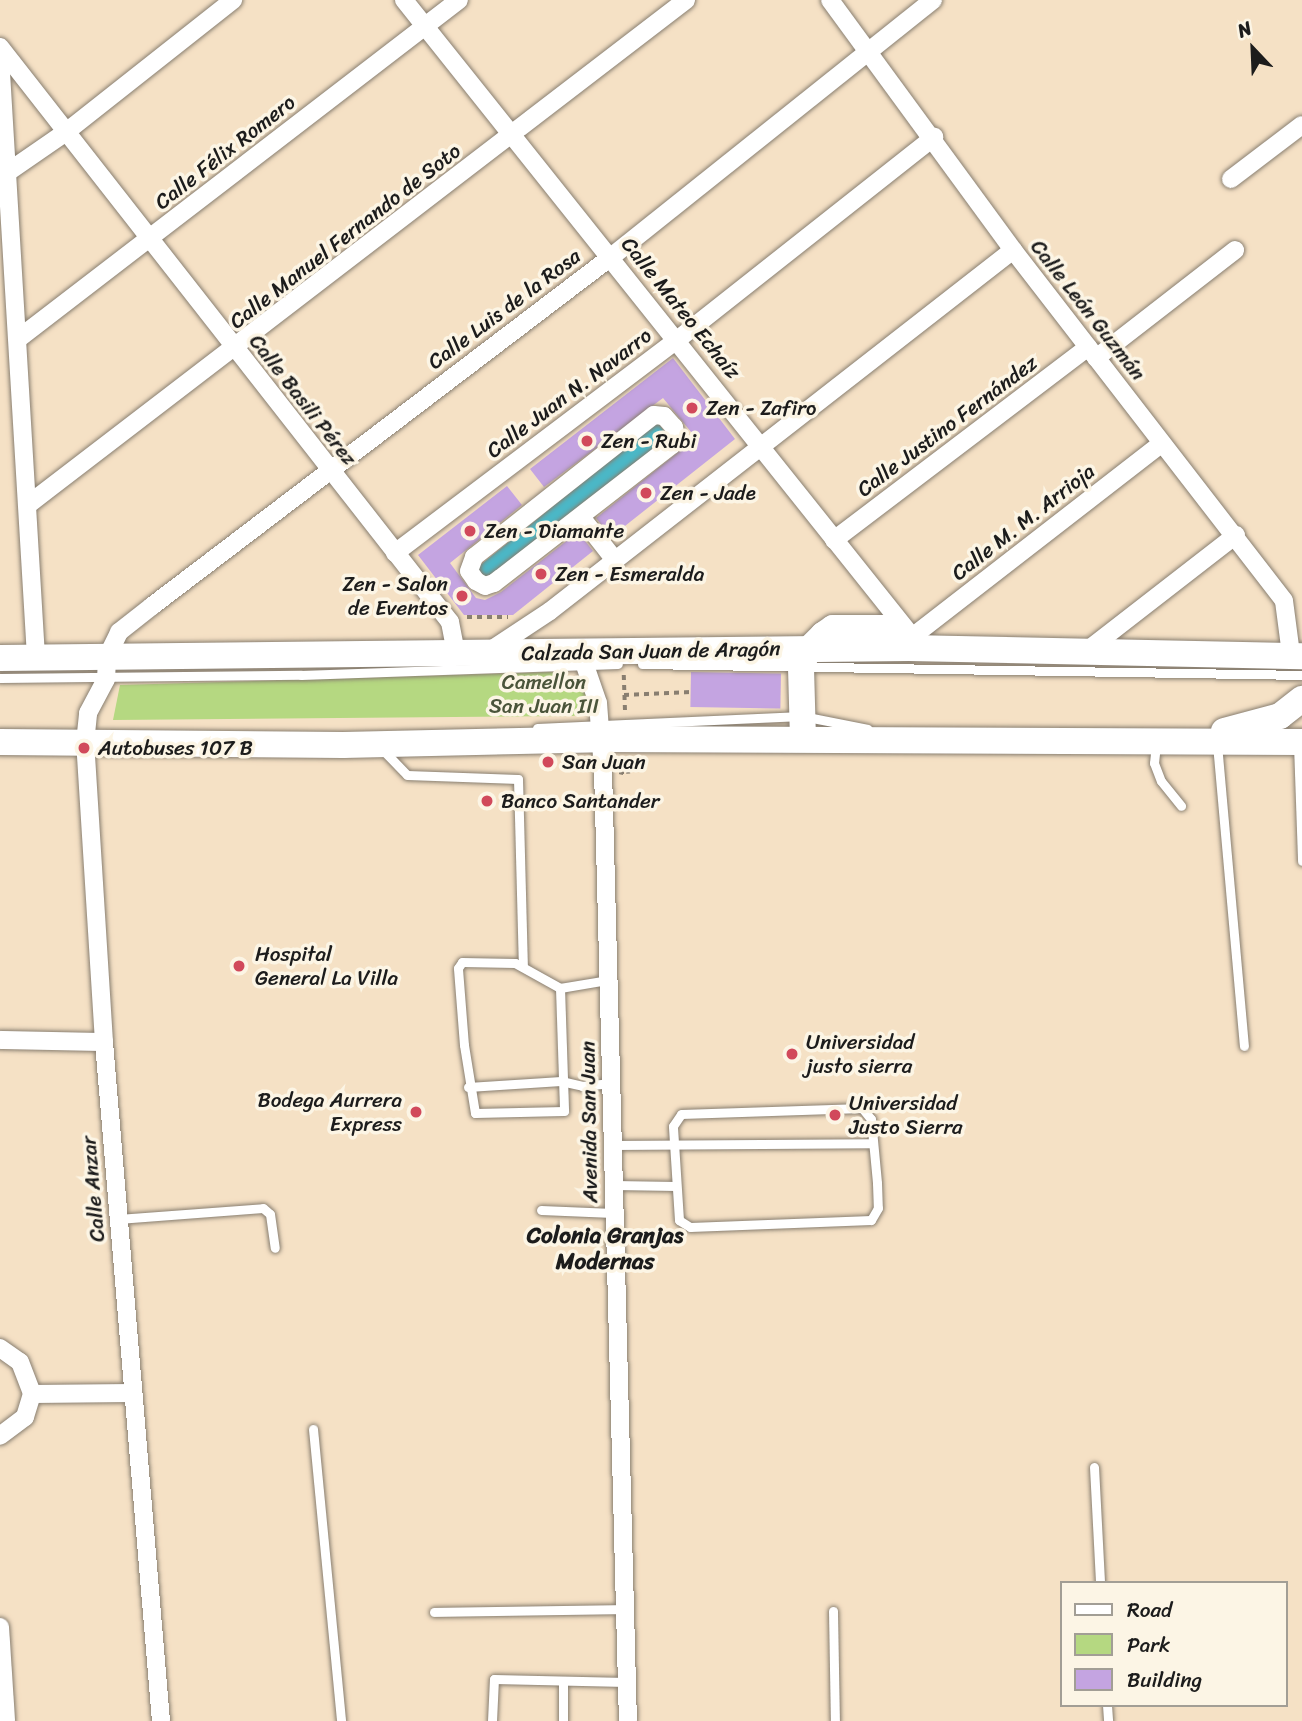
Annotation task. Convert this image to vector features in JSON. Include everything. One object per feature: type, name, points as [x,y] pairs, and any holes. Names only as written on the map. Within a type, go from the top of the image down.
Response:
[{"type":"main road","points":[[803,727],[805,657],[833,628],[892,628],[911,643],[1089,649],[1298,662]]},
{"type":"main road","name":"Calzada San Juan de Aragón","points":[[0,658],[36,657],[106,668],[456,652],[584,659],[805,657]]},
{"type":"main road","points":[[0,742],[85,738],[379,744],[601,731],[803,727],[1121,743],[1244,729],[1280,716],[1302,699]]},
{"type":"main road","points":[[1121,743],[1159,736],[1293,738]]},
{"type":"street","points":[[8,172],[66,132],[233,0]]},
{"type":"street","name":"Calle Mateo Echaíz","points":[[404,0],[764,445],[911,643]]},
{"type":"street","name":"Calle Félix Romero","points":[[18,339],[458,0]]},
{"type":"street","name":"Calle Manuel Fernando de Soto","points":[[29,504],[234,350],[686,0]]},
{"type":"street","name":"Calle León Guzmán","points":[[830,0],[934,137],[1013,250],[1236,535],[1284,601],[1298,662]]},
{"type":"street","name":"Calle Luis de la Rosa","points":[[106,668],[119,632],[328,469],[611,257],[933,0]]},
{"type":"street","name":"Calle Basili Pérez","points":[[0,47],[234,350],[450,622],[456,652]]},
{"type":"street","points":[[0,56],[3,147],[8,172],[36,657]]},
{"type":"street","points":[[1231,179],[1302,125]]},
{"type":"street","name":"Calle Juan N. Navarro","points":[[395,553],[677,340],[934,137]]},
{"type":"street","points":[[488,652],[550,611],[1013,250]]},
{"type":"street","name":"Calle Justino Fernández","points":[[834,540],[1235,250]]},
{"type":"street","points":[[0,362],[19,361]]},
{"type":"street","points":[[664,416],[676,431],[675,441],[581,517],[494,583],[485,586],[471,575],[469,565],[474,557],[650,418],[664,416]]},
{"type":"street","name":"Calle M. M. Arrioja","points":[[911,643],[1162,443]]},
{"type":"street","points":[[581,517],[614,559]]},
{"type":"street","points":[[1089,649],[1236,535]]},
{"type":"street","name":"Avenida San Juan","points":[[584,659],[601,731],[628,1721]]},
{"type":"street","name":"Calle Anzar","points":[[106,668],[88,713],[85,738],[104,1042],[161,1721]]},
{"type":"street","points":[[0,1040],[104,1042]]},
{"type":"street","points":[[0,1348],[20,1362],[32,1394],[25,1417],[0,1436]]},
{"type":"street","points":[[32,1394],[132,1393]]},
{"type":"street","points":[[0,1627],[6,1721]]},
{"type":"lane","points":[[805,657],[1298,662]]},
{"type":"lane","points":[[0,678],[106,668],[584,659]]},
{"type":"lane","points":[[803,727],[1159,736],[1154,763],[1181,806]]},
{"type":"lane","points":[[1244,1046],[1217,736],[1244,729],[1293,738],[1302,861]]},
{"type":"lane","points":[[0,731],[85,738],[601,731]]},
{"type":"lane","points":[[379,744],[396,768],[407,775],[518,779],[523,967]]},
{"type":"lane","points":[[560,988],[564,1111],[477,1114],[468,1087],[458,968],[467,960],[523,967],[560,988],[608,980]]},
{"type":"lane","points":[[468,1087],[561,1081],[582,1086],[611,1083]]},
{"type":"lane","points":[[857,1107],[869,1114],[873,1143],[878,1208],[871,1220],[690,1227],[678,1220],[674,1121],[686,1113],[857,1107]]},
{"type":"lane","points":[[612,1145],[873,1143]]},
{"type":"lane","points":[[612,1185],[676,1186]]},
{"type":"lane","points":[[118,1219],[263,1208],[270,1214],[275,1248]]},
{"type":"lane","points":[[541,1210],[613,1213]]},
{"type":"lane","points":[[313,1429],[341,1721]]},
{"type":"lane","points":[[1094,1467],[1100,1581]]},
{"type":"lane","points":[[434,1612],[625,1609]]},
{"type":"lane","points":[[833,1611],[835,1721]]},
{"type":"lane","points":[[492,1721],[494,1679],[563,1683],[626,1682]]},
{"type":"lane","points":[[563,1683],[563,1721]]},
{"type":"path","points":[[624,695],[691,692]]},
{"type":"green space","name":"Camellon San Juan III","points":[[551,672],[582,679],[595,710],[573,716],[113,720],[120,685]]},
{"type":"water","points":[[657,422],[669,437],[489,583],[477,568]]},
{"type":"building","points":[[673,358],[735,439],[611,537],[596,518],[696,438],[663,398],[544,487],[530,469]]},
{"type":"building","points":[[507,486],[522,505],[450,563],[476,598],[485,600],[501,592],[578,532],[593,551],[513,615],[464,615],[418,555]]},
{"type":"building","points":[[691,672],[781,674],[780,709],[690,707]]},
{"type":"place","name":"Zen - Zafiro","points":[[692,408]]},
{"type":"place","name":"Zen - Rubi","points":[[587,441]]},
{"type":"place","name":"Zen - Jade","points":[[646,493]]},
{"type":"place","name":"Zen - Diamante","points":[[470,531]]},
{"type":"place","name":"Zen - Esmeralda","points":[[541,574]]},
{"type":"place","name":"Zen - Salon de Eventos","points":[[462,596]]},
{"type":"place","name":"Autobuses 107 B","points":[[84,748]]},
{"type":"place","name":"San Juan","points":[[548,762]]},
{"type":"place","name":"Banco Santander","points":[[487,801]]},
{"type":"place","name":"Hospital General La Villa","points":[[239,966]]},
{"type":"place","name":"Universidad justo sierra","points":[[792,1054]]},
{"type":"place","name":"Bodega Aurrera Express","points":[[416,1112]]},
{"type":"place","name":"Universidad Justo Sierra","points":[[835,1115]]},
{"type":"district","name":"Colonia Granjas Modernas","points":[[605,1249]]}]
